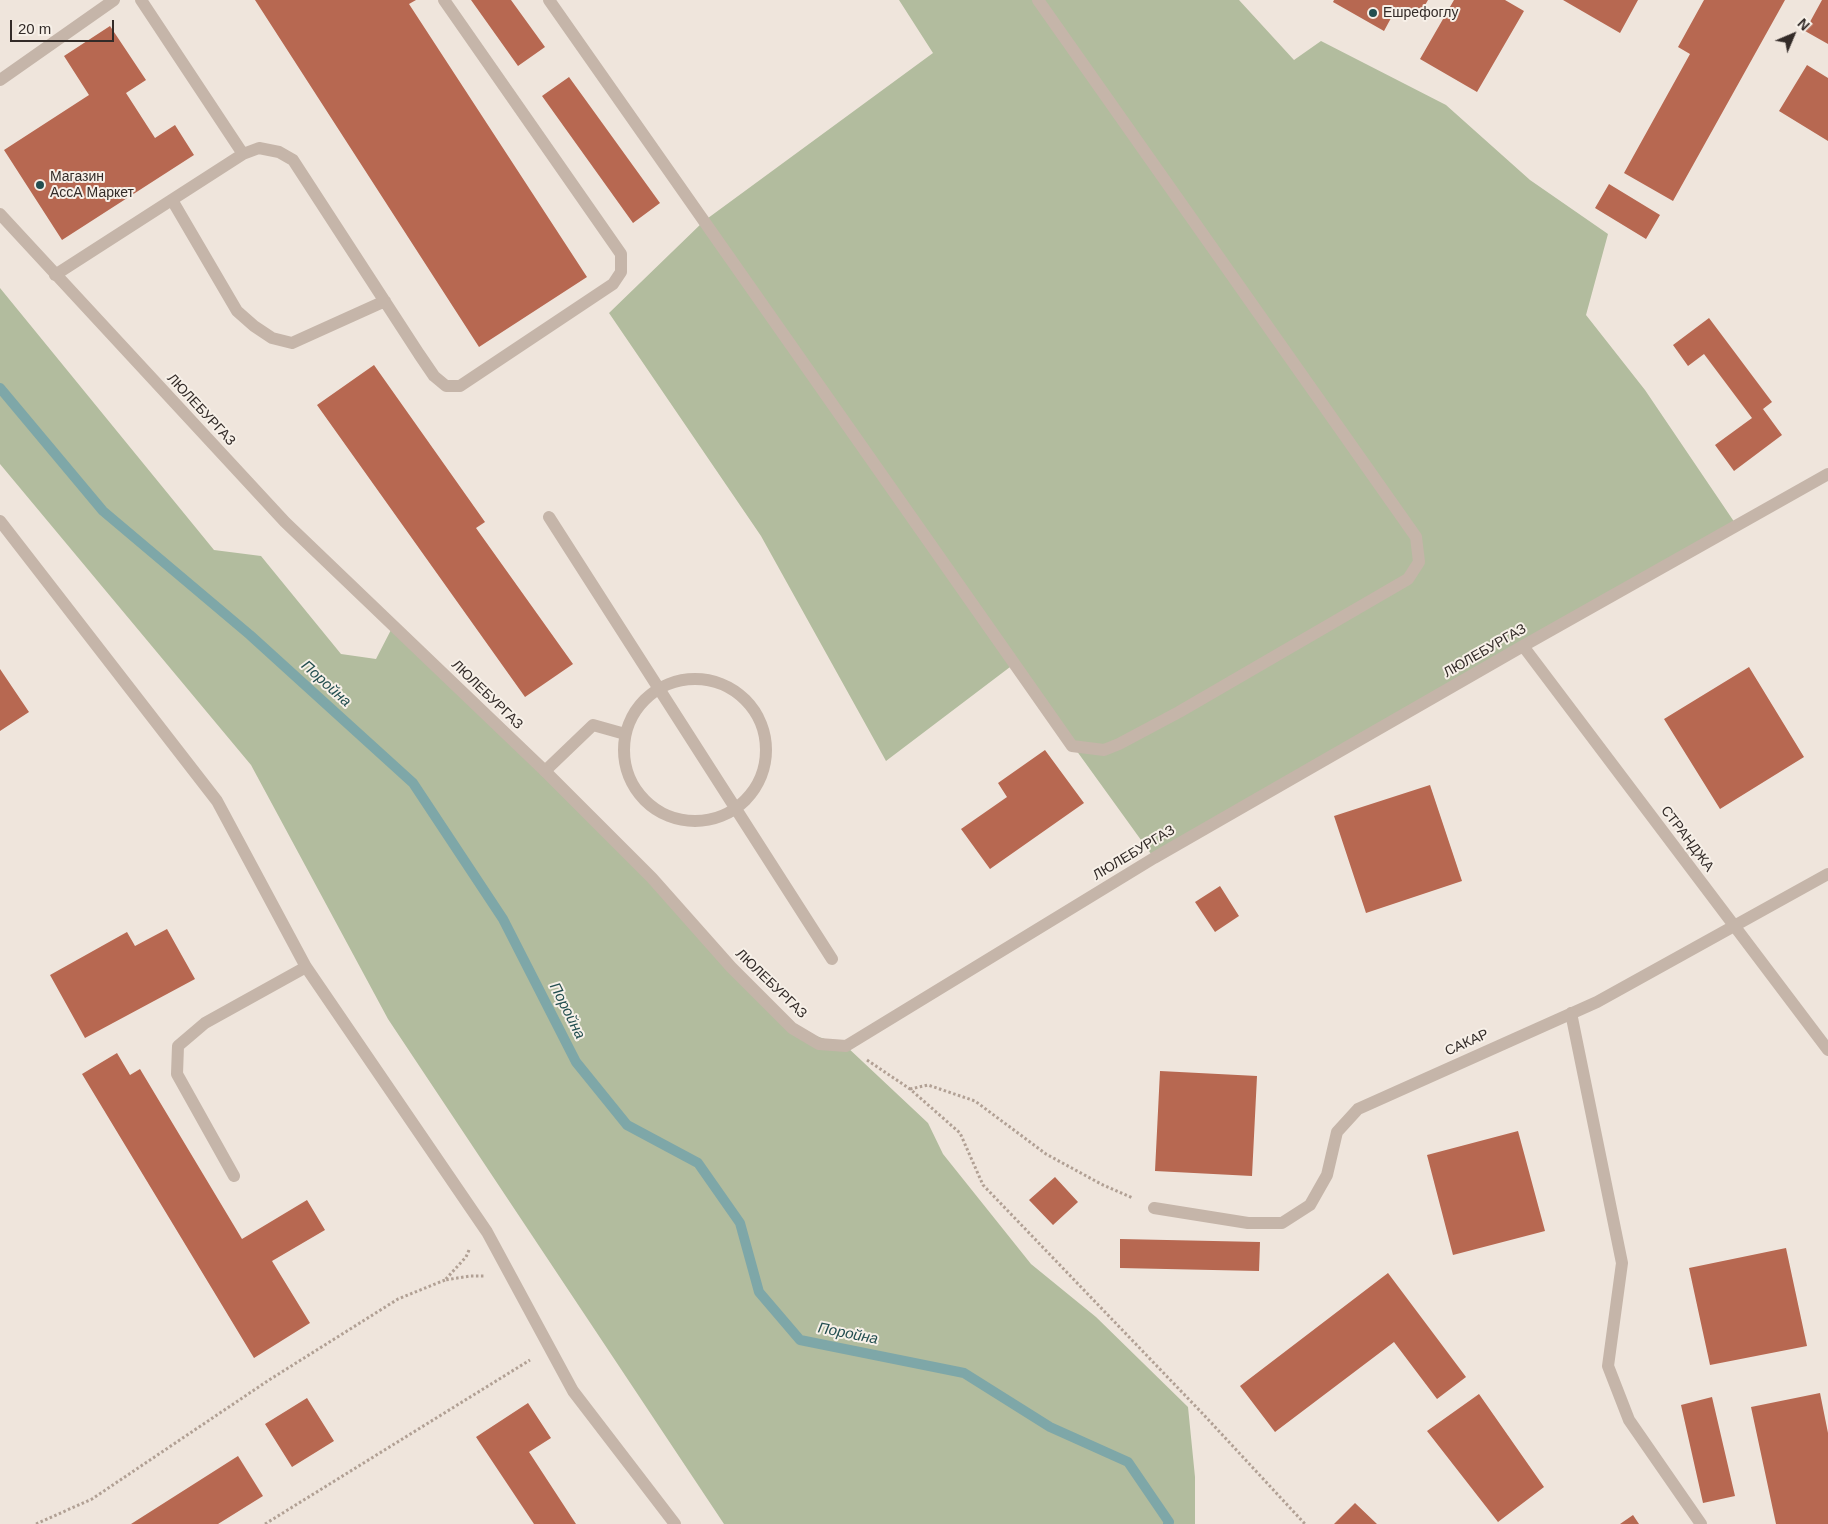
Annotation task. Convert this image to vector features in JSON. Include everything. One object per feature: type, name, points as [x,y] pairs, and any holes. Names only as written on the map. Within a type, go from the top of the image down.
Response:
[{"type":"street","points":[[0,80],[99,4],[114,0]]},
{"type":"street","points":[[141,0],[243,154]]},
{"type":"street","points":[[55,275],[243,154],[259,148],[279,152],[293,160],[434,376],[446,386],[460,386],[612,284],[621,272],[621,254],[444,0]]},
{"type":"street","points":[[549,0],[1072,746],[1104,750],[1179,712],[1408,579],[1419,562],[1416,537],[1038,0]]},
{"type":"street","points":[[172,200],[237,310],[254,326],[272,338],[292,343],[385,301]]},
{"type":"street","name":"ЛЮЛЕБУРГАЗ","points":[[0,214],[285,522],[545,771],[652,878],[731,967],[792,1028],[819,1044],[846,1046],[1154,858],[1523,646],[1828,474]]},
{"type":"street","points":[[549,517],[832,959]]},
{"type":"street","points":[[0,522],[217,801],[306,967],[487,1232],[573,1391],[675,1524]]},
{"type":"street","name":"СТРАНДЖА","points":[[1523,646],[1828,1050]]},
{"type":"street","points":[[701,678],[722,684],[741,695],[755,711],[764,731],[767,753],[762,774],[752,793],[736,808],[717,818],[696,821],[675,818],[656,809],[640,794],[629,776],[624,755],[626,734],[632,715],[644,700],[659,688],[679,680],[701,678]]},
{"type":"street","points":[[545,771],[593,725],[626,734]]},
{"type":"street","name":"САКАР","points":[[1154,1208],[1248,1222],[1282,1223],[1310,1205],[1327,1175],[1337,1132],[1358,1109],[1597,1002],[1828,874]]},
{"type":"street","points":[[234,1176],[177,1074],[178,1046],[204,1023],[306,967]]},
{"type":"street","points":[[1571,1013],[1622,1263],[1608,1366],[1629,1420],[1701,1524]]},
{"type":"path","points":[[846,1046],[910,1089],[960,1133],[983,1185],[1306,1524]]},
{"type":"path","points":[[910,1089],[928,1085],[975,1101],[1046,1154],[1101,1184],[1154,1208]]},
{"type":"path","points":[[36,1524],[92,1500],[269,1380],[398,1299],[445,1280]]},
{"type":"path","points":[[265,1524],[550,1348]]},
{"type":"green space","points":[[899,0],[1239,0],[1294,60],[1321,41],[1446,105],[1530,180],[1608,234],[1586,315],[1645,390],[1737,526],[1154,858],[1014,664],[886,761],[761,536],[609,313],[704,221],[933,53]]},
{"type":"green space","points":[[0,288],[214,550],[261,556],[341,654],[376,659],[393,626],[545,771],[792,1028],[846,1046],[928,1123],[943,1154],[1031,1264],[1096,1317],[1188,1407],[1195,1477],[1195,1524],[724,1524],[388,1019],[251,765],[0,464]]},
{"type":"building","points":[[255,0],[416,0],[409,4],[587,277],[479,347]]},
{"type":"building","points":[[471,0],[511,0],[545,47],[518,66]]},
{"type":"building","name":"Ешрефоглу","points":[[1334,0],[1428,0],[1417,19],[1397,7],[1384,31],[1333,2]]},
{"type":"building","points":[[1454,0],[1505,0],[1524,11],[1477,92],[1420,59]]},
{"type":"building","points":[[1563,0],[1638,0],[1620,33]]},
{"type":"building","points":[[1704,0],[1785,0],[1673,201],[1624,173],[1690,54],[1678,47]]},
{"type":"building","points":[[1822,0],[1828,0],[1828,44],[1805,31]]},
{"type":"building","points":[[110,26],[146,80],[126,93],[155,138],[175,125],[194,155],[62,240],[4,150],[89,95],[64,56]]},
{"type":"building","points":[[1807,65],[1828,78],[1828,141],[1779,111]]},
{"type":"building","points":[[569,77],[660,203],[633,223],[542,96]]},
{"type":"building","points":[[1609,184],[1660,215],[1646,239],[1595,208]]},
{"type":"building","points":[[1709,318],[1772,402],[1763,409],[1782,435],[1734,471],[1715,445],[1752,418],[1704,354],[1688,366],[1673,345]]},
{"type":"building","points":[[374,365],[485,522],[476,528],[573,664],[525,697],[317,405]]},
{"type":"building","points":[[1749,667],[1804,757],[1720,809],[1664,719]]},
{"type":"building","points":[[0,669],[29,712],[0,731]]},
{"type":"building","points":[[1045,750],[1084,803],[990,869],[961,829],[1007,797],[998,783]]},
{"type":"building","points":[[1430,785],[1462,881],[1366,913],[1334,816]]},
{"type":"building","points":[[1220,886],[1239,916],[1215,932],[1195,902]]},
{"type":"building","points":[[167,929],[195,979],[85,1038],[50,975],[127,932],[135,946]]},
{"type":"building","points":[[117,1053],[130,1075],[140,1069],[242,1239],[307,1200],[325,1230],[272,1261],[310,1323],[254,1358],[82,1074]]},
{"type":"building","points":[[1160,1071],[1257,1076],[1252,1176],[1155,1171]]},
{"type":"building","points":[[1518,1131],[1545,1231],[1453,1255],[1427,1155]]},
{"type":"building","points":[[1055,1177],[1078,1202],[1053,1225],[1029,1200]]},
{"type":"building","points":[[1120,1239],[1260,1242],[1259,1271],[1120,1268]]},
{"type":"building","points":[[1786,1248],[1807,1346],[1710,1365],[1689,1268]]},
{"type":"building","points":[[1388,1273],[1466,1377],[1437,1399],[1394,1342],[1275,1432],[1240,1386]]},
{"type":"building","points":[[1820,1393],[1828,1433],[1828,1524],[1776,1524],[1751,1407]]},
{"type":"building","points":[[1479,1394],[1544,1487],[1498,1522],[1427,1431]]},
{"type":"building","points":[[1712,1397],[1735,1496],[1703,1503],[1681,1405]]},
{"type":"building","points":[[307,1398],[334,1441],[292,1467],[265,1424]]},
{"type":"building","points":[[528,1403],[551,1438],[529,1452],[576,1524],[534,1524],[476,1437]]},
{"type":"building","points":[[238,1456],[263,1496],[218,1524],[131,1524]]},
{"type":"building","points":[[1355,1503],[1377,1524],[1334,1524]]},
{"type":"building","points":[[1633,1515],[1639,1524],[1620,1524]]},
{"type":"waterway","name":"Поройна","points":[[0,388],[103,511],[250,635],[413,783],[503,919],[576,1062],[627,1125],[698,1163],[740,1223],[759,1292],[800,1340],[964,1373],[1050,1427],[1128,1462],[1169,1522],[1168,1524]]},
{"type":"place","name":"Ешрефоглу","points":[[1373,13]]},
{"type":"place","name":"Магазин АссА Маркет","points":[[40,185]]}]
